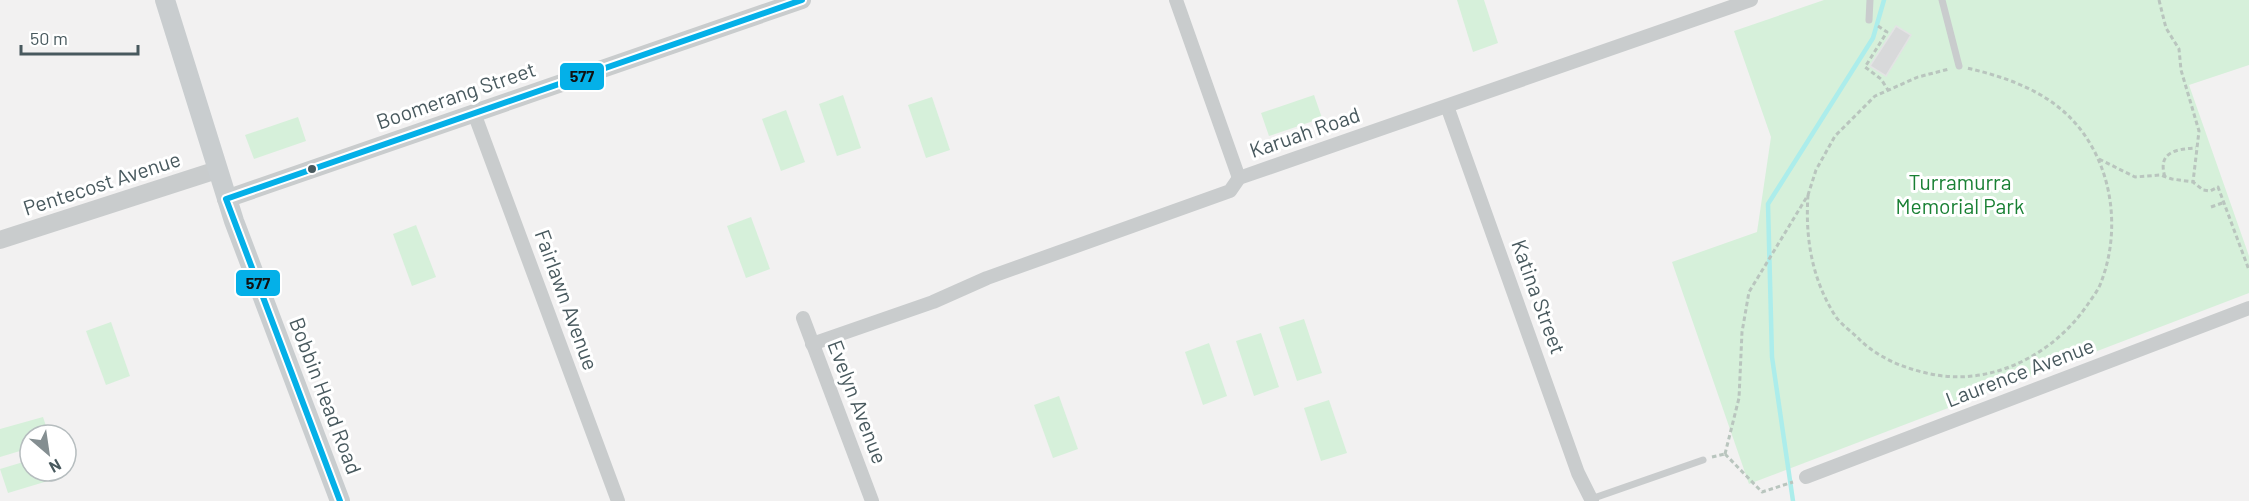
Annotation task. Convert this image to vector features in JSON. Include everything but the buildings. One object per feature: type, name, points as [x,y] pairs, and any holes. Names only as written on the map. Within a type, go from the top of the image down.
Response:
[{"type":"main road","name":"Bobbin Head Road","points":[[165,0],[226,199],[340,501]]},
{"type":"street","name":"Boomerang Street","points":[[226,199],[802,0]]},
{"type":"street","points":[[1176,0],[1239,178]]},
{"type":"street","name":"Karuah Road","points":[[812,344],[933,302],[998,274],[1230,191],[1239,178],[1751,0]]},
{"type":"street","name":"Katina Street","points":[[1447,106],[1589,500]]},
{"type":"street","name":"Fairlawn Avenue","points":[[474,113],[618,501]]},
{"type":"street","name":"Pentecost Avenue","points":[[0,240],[217,170]]},
{"type":"street","name":"Laurence Avenue","points":[[1801,479],[2249,308]]},
{"type":"street","name":"Evelyn Avenue","points":[[803,318],[872,501]]},
{"type":"lane","points":[[1869,20],[1870,0]]},
{"type":"lane","points":[[1942,0],[1959,66]]},
{"type":"lane","points":[[1589,500],[1703,460]]},
{"type":"path","points":[[2159,0],[2166,28],[2179,49],[2181,70],[2199,131],[2193,182]]},
{"type":"path","points":[[1887,32],[1865,67],[1881,79],[1888,90]]},
{"type":"path","points":[[1801,479],[1762,492],[1725,454],[1739,398],[1742,332],[1749,291],[1808,195],[1816,170],[1835,136],[1875,96],[1918,77],[1959,66],[2015,82],[2040,94],[2062,109],[2077,125],[2099,159],[2110,190],[2111,228],[2109,260],[2099,287],[2083,312],[2064,334],[2023,362],[1995,372],[1967,378],[1916,372],[1892,361],[1869,350],[1837,318],[1818,282],[1809,250],[1806,220],[1808,195]]},
{"type":"path","points":[[2166,177],[2163,164],[2171,153],[2181,149],[2196,148]]},
{"type":"path","points":[[2099,159],[2135,177],[2160,175],[2193,182],[2203,190],[2210,191],[2218,187],[2249,270]]},
{"type":"path","points":[[2211,207],[2225,202]]},
{"type":"green space","points":[[1457,0],[1484,0],[1498,43],[1473,52]]},
{"type":"green space","name":"Turramurra Memorial Park","points":[[1824,0],[2249,0],[2249,65],[2189,85],[2249,256],[2249,293],[1749,484],[1672,262],[1757,232],[1771,137],[1734,31]]},
{"type":"green space","points":[[843,95],[861,148],[837,156],[819,104]]},
{"type":"green space","points":[[1314,95],[1322,118],[1269,136],[1261,113]]},
{"type":"green space","points":[[932,97],[950,150],[926,158],[908,105]]},
{"type":"green space","points":[[786,110],[805,162],[781,171],[762,119]]},
{"type":"green space","points":[[298,117],[306,141],[254,159],[245,135]]},
{"type":"green space","points":[[751,217],[770,269],[746,278],[727,226]]},
{"type":"green space","points":[[416,225],[436,277],[412,286],[393,234]]},
{"type":"green space","points":[[1304,319],[1322,373],[1297,381],[1279,327]]},
{"type":"green space","points":[[111,322],[130,376],[106,385],[86,331]]},
{"type":"green space","points":[[1261,333],[1279,387],[1254,396],[1236,341]]},
{"type":"green space","points":[[1209,343],[1227,396],[1203,405],[1185,352]]},
{"type":"green space","points":[[1059,396],[1078,449],[1053,458],[1034,405]]},
{"type":"green space","points":[[1329,400],[1347,453],[1321,461],[1304,408]]},
{"type":"green space","points":[[43,417],[45,423],[22,423]]},
{"type":"green space","points":[[18,424],[18,452],[0,457],[0,429]]},
{"type":"green space","points":[[18,464],[18,483],[41,483],[8,493],[0,469]]},
{"type":"waterway","points":[[1793,501],[1772,357],[1768,204],[1873,38],[1884,0]]},
{"type":"transit line","name":"577","points":[[340,501],[226,199],[802,0]]}]
